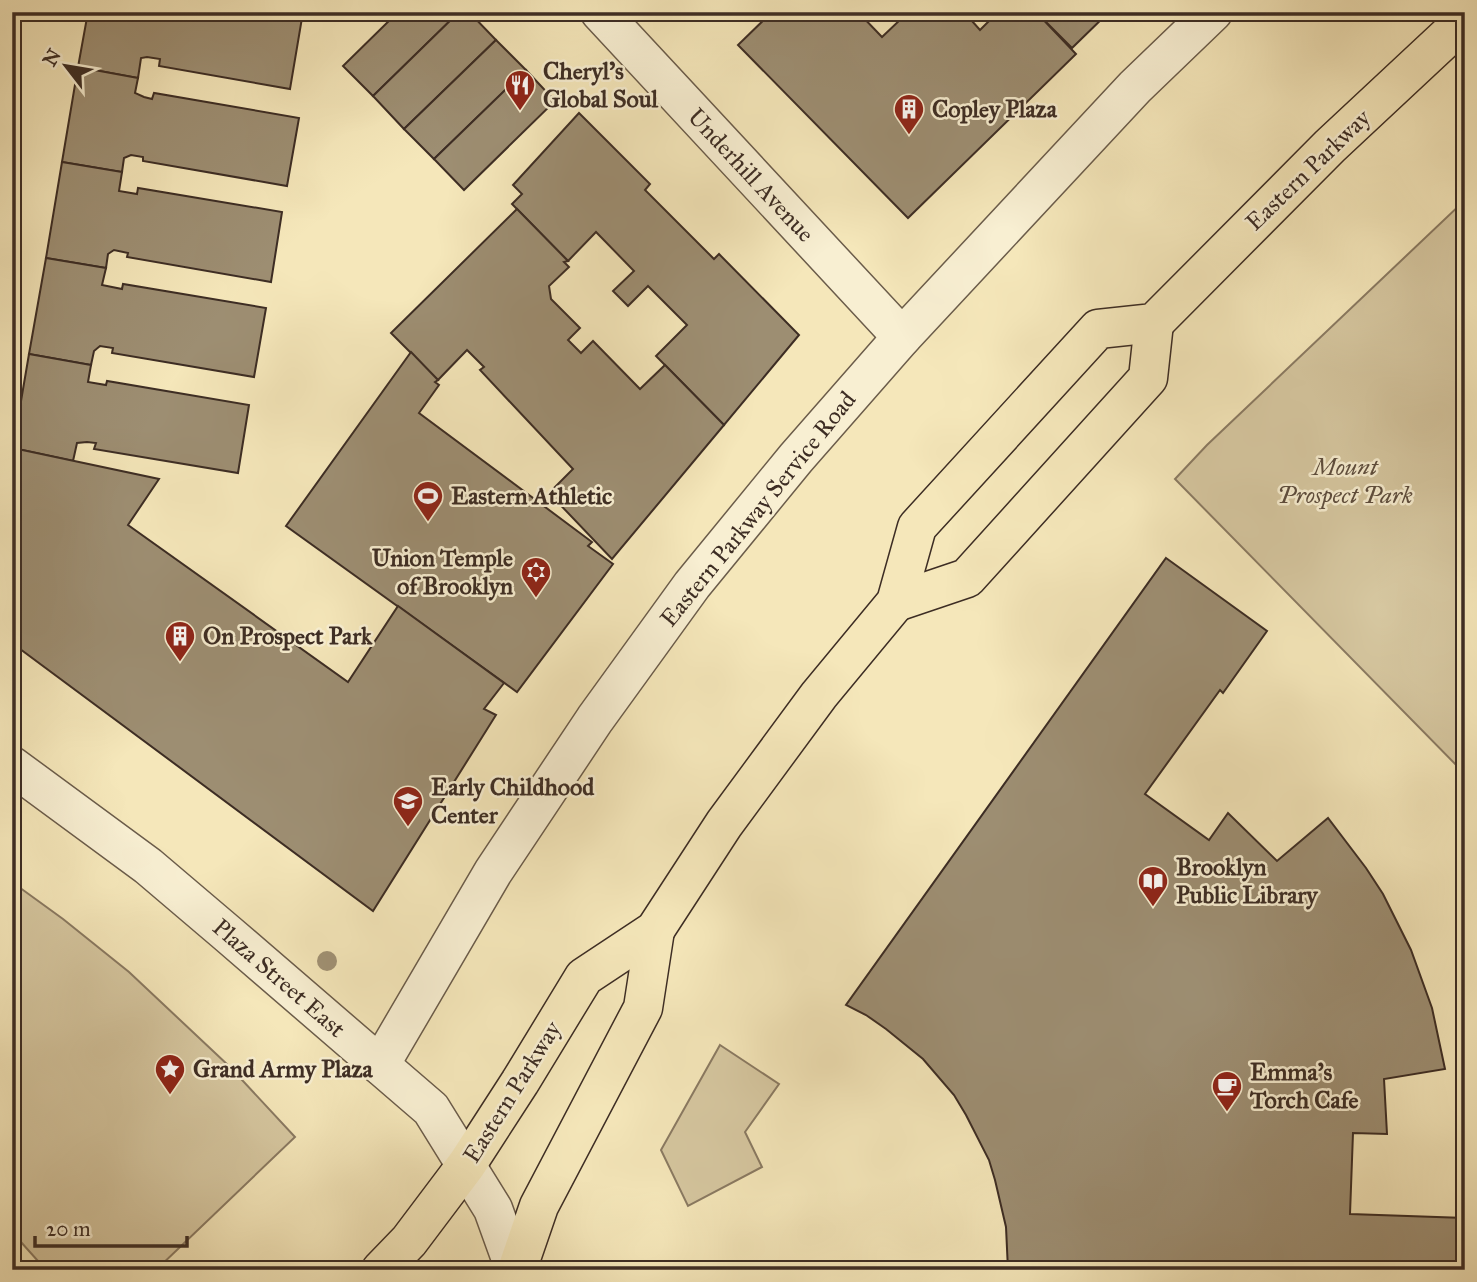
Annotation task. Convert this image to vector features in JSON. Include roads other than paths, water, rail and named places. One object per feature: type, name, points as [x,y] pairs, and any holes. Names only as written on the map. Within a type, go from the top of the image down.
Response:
[{"type":"main road","name":"Eastern Parkway","points":[[381,1270],[409,1241],[467,1164],[584,977],[655,930],[724,824],[819,695],[896,602],[917,527],[1098,329],[1154,323],[1330,146],[1465,20]]},
{"type":"main road","points":[[896,602],[967,578],[1148,378],[1154,323]]},
{"type":"main road","name":"Eastern Parkway","points":[[516,1270],[540,1206],[643,1008],[655,930]]},
{"type":"street","name":"Underhill Avenue","points":[[600,12],[902,337]]},
{"type":"street","name":"Eastern Parkway Service Road","points":[[380,1065],[493,872],[595,719],[692,585],[796,458],[902,337],[1135,87],[1213,12]]},
{"type":"street","name":"Plaza Street East","points":[[12,766],[148,866],[431,1109],[494,1209],[516,1270]]},
{"type":"place","name":"Cheryl's Global Soul","points":[[520,112]]},
{"type":"place","name":"Copley Plaza","points":[[909,136]]},
{"type":"place","name":"Eastern Athletic","points":[[428,523]]},
{"type":"place","name":"Union Temple of Brooklyn","points":[[536,599]]},
{"type":"place","name":"On Prospect Park","points":[[180,663]]},
{"type":"place","name":"Early Childhood Center","points":[[408,828]]},
{"type":"place","name":"Brooklyn Public Library","points":[[1153,908]]},
{"type":"place","name":"Grand Army Plaza","points":[[170,1096]]},
{"type":"place","name":"Emma's Torch Cafe","points":[[1227,1113]]},
{"type":"park label","name":"Mount Prospect Park","points":[[1345,481]]}]
